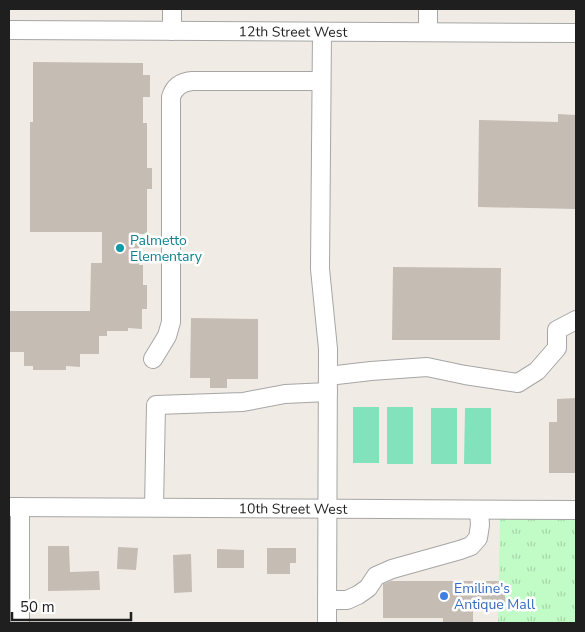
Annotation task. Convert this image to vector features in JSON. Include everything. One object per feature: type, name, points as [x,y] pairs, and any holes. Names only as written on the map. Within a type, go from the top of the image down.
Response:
[{"type":"street","points":[[172,9],[172,31]]},
{"type":"street","points":[[428,9],[428,32]]},
{"type":"street","name":"12th Street West","points":[[9,30],[576,33]]},
{"type":"street","points":[[322,32],[320,270],[328,349],[327,623]]},
{"type":"street","points":[[153,359],[168,336],[171,322],[171,97],[173,91],[182,83],[192,81],[321,81]]},
{"type":"street","points":[[154,507],[156,405],[243,402],[328,384],[371,371],[427,367],[518,383],[537,371],[557,348],[557,330],[576,320]]},
{"type":"street","points":[[15,507],[20,623]]},
{"type":"street","name":"10th Street West","points":[[15,507],[576,510]]},
{"type":"street","points":[[327,600],[347,600],[368,588],[376,576],[392,569],[471,546],[478,538],[479,510]]},
{"type":"green space","points":[[353,407],[379,407],[379,463],[353,463]]},
{"type":"green space","points":[[387,407],[413,407],[413,464],[387,464]]},
{"type":"green space","points":[[431,408],[457,408],[457,464],[431,464]]},
{"type":"green space","points":[[465,408],[491,408],[491,464],[464,464]]},
{"type":"green space","points":[[500,519],[576,519],[576,623],[498,623]]},
{"type":"building","points":[[33,62],[143,63],[143,75],[150,75],[150,97],[143,97],[143,123],[147,123],[147,168],[152,168],[152,189],[147,189],[147,234],[139,234],[139,265],[143,265],[143,285],[147,285],[147,309],[142,309],[142,329],[128,328],[128,331],[107,331],[107,336],[99,336],[99,354],[80,354],[80,367],[66,366],[66,370],[33,370],[33,366],[24,366],[24,352],[9,352],[9,311],[90,311],[91,263],[102,263],[102,232],[30,232],[30,122],[33,122]]},
{"type":"building","points":[[558,114],[576,115],[576,209],[478,207],[479,120],[558,122]]},
{"type":"building","points":[[393,267],[501,268],[500,340],[392,340]]},
{"type":"building","points":[[191,318],[258,319],[258,379],[227,379],[227,388],[210,388],[210,378],[190,378]]},
{"type":"building","points":[[576,398],[576,473],[549,473],[549,422],[557,422],[557,399]]},
{"type":"building","points":[[48,546],[69,546],[70,572],[99,571],[100,590],[48,591]]},
{"type":"building","points":[[118,547],[138,548],[136,570],[117,569]]},
{"type":"building","points":[[267,548],[296,548],[296,563],[290,563],[290,574],[267,574]]},
{"type":"building","points":[[217,549],[244,550],[244,568],[217,568]]},
{"type":"building","points":[[191,554],[192,592],[174,593],[173,555]]},
{"type":"building","name":"Emiline's Antique Mall","points":[[391,581],[505,581],[505,610],[473,610],[473,623],[443,623],[443,618],[383,618],[383,584]]},
{"type":"place","name":"Palmetto Elementary","points":[[120,248]]},
{"type":"place","name":"Emiline's Antique Mall","points":[[444,596]]}]
